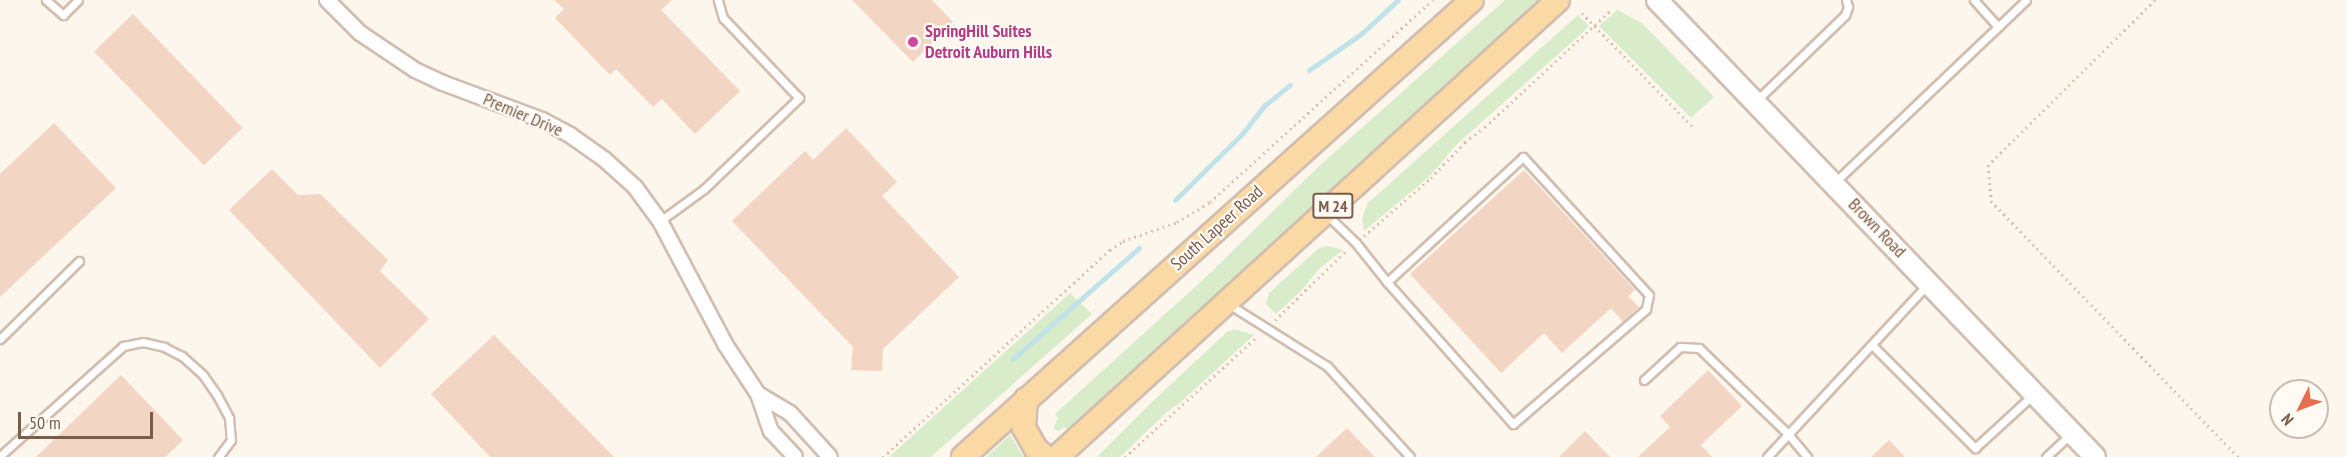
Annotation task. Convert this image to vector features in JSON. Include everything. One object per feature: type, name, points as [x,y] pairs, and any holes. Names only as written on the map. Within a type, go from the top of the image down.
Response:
[{"type":"main road","name":"South Lapeer Road","points":[[963,457],[1472,0]]},
{"type":"main road","name":"M 24","points":[[1057,457],[1558,0]]},
{"type":"main road","name":"Brown Road","points":[[1657,0],[2095,457]]},
{"type":"main road","points":[[1026,399],[1024,428],[1036,449],[1046,457]]},
{"type":"street","name":"Premier Drive","points":[[327,0],[360,33],[415,70],[442,83],[542,120],[570,135],[604,159],[634,187],[660,221],[725,344],[758,394],[771,431],[795,457]]},
{"type":"street","name":"Premier Drive","points":[[758,394],[789,414],[830,457]]},
{"type":"lane","points":[[46,0],[63,15],[78,0]]},
{"type":"lane","points":[[660,221],[704,189],[799,98],[723,18],[718,0]]},
{"type":"lane","points":[[1756,101],[1845,15],[1848,7],[1846,0]]},
{"type":"lane","points":[[1974,0],[1998,27]]},
{"type":"lane","points":[[1834,183],[2026,0]]},
{"type":"lane","points":[[1325,213],[1356,243],[1388,282],[1514,423],[1646,309],[1649,295],[1524,157],[1388,282]]},
{"type":"lane","points":[[0,339],[79,261]]},
{"type":"lane","points":[[1767,457],[1929,283]]},
{"type":"lane","points":[[1227,303],[1327,366],[1410,457]]},
{"type":"lane","points":[[0,456],[123,346],[144,342],[164,347],[182,356],[203,375],[217,395],[229,418],[231,440],[218,457]]},
{"type":"lane","points":[[1872,345],[1975,448],[2034,394]]},
{"type":"lane","points":[[1644,380],[1680,347],[1699,348],[1788,434],[1806,457]]},
{"type":"lane","points":[[2046,457],[2072,433]]},
{"type":"path","points":[[883,457],[1104,255],[1123,242],[1178,222],[1210,202],[1433,0]]},
{"type":"path","points":[[2155,0],[1988,165],[1992,201],[2238,457]]},
{"type":"path","points":[[1570,50],[1612,9]]},
{"type":"path","points":[[1582,13],[1693,127]]},
{"type":"green space","points":[[1505,0],[1539,0],[1068,430],[1064,427],[1058,431],[1053,429],[1058,418],[1055,414],[1206,277],[1317,168]]},
{"type":"green space","points":[[1617,10],[1642,23],[1714,97],[1691,118],[1599,26]]},
{"type":"green space","points":[[1578,15],[1589,26],[1458,143],[1430,176],[1364,231],[1362,218],[1368,203]]},
{"type":"green space","points":[[1328,246],[1343,250],[1320,268],[1301,291],[1276,314],[1266,304],[1269,293],[1319,248]]},
{"type":"green space","points":[[1070,293],[1092,314],[931,457],[889,457]]},
{"type":"green space","points":[[1235,329],[1254,335],[1120,457],[1097,457],[1227,332]]},
{"type":"green space","points":[[1010,435],[1024,457],[986,457]]},
{"type":"building","points":[[554,0],[672,0],[661,10],[740,91],[695,134],[662,99],[653,107],[616,69],[610,75],[555,18],[564,9]]},
{"type":"building","name":"SpringHill Suites Detroit Auburn Hills","points":[[852,0],[932,0],[953,22],[913,62]]},
{"type":"building","points":[[133,14],[243,128],[204,165],[94,52]]},
{"type":"building","points":[[54,123],[116,188],[0,297],[0,174]]},
{"type":"building","points":[[846,128],[897,182],[882,196],[959,277],[883,349],[882,371],[851,370],[853,347],[732,221],[805,151],[813,160]]},
{"type":"building","points":[[272,169],[298,195],[320,194],[388,260],[380,271],[429,319],[380,368],[229,210]]},
{"type":"building","points":[[1524,170],[1635,290],[1628,296],[1639,307],[1623,322],[1611,308],[1562,353],[1544,333],[1501,373],[1410,274]]},
{"type":"building","points":[[494,335],[614,457],[490,457],[431,394]]},
{"type":"building","points":[[1708,370],[1742,406],[1701,445],[1712,457],[1638,457],[1670,427],[1660,416]]},
{"type":"building","points":[[121,375],[183,440],[165,457],[36,457]]},
{"type":"building","points":[[1347,428],[1375,457],[1316,457]]},
{"type":"building","points":[[1585,431],[1610,457],[1559,457]]},
{"type":"building","points":[[1889,440],[1905,457],[1871,457]]},
{"type":"waterway","points":[[1309,70],[1361,34],[1398,0]]},
{"type":"waterway","points":[[1175,200],[1242,134],[1265,105],[1290,85]]},
{"type":"waterway","points":[[1013,359],[1139,248]]},
{"type":"place","name":"SpringHill Suites Detroit Auburn Hills","points":[[913,42]]}]
